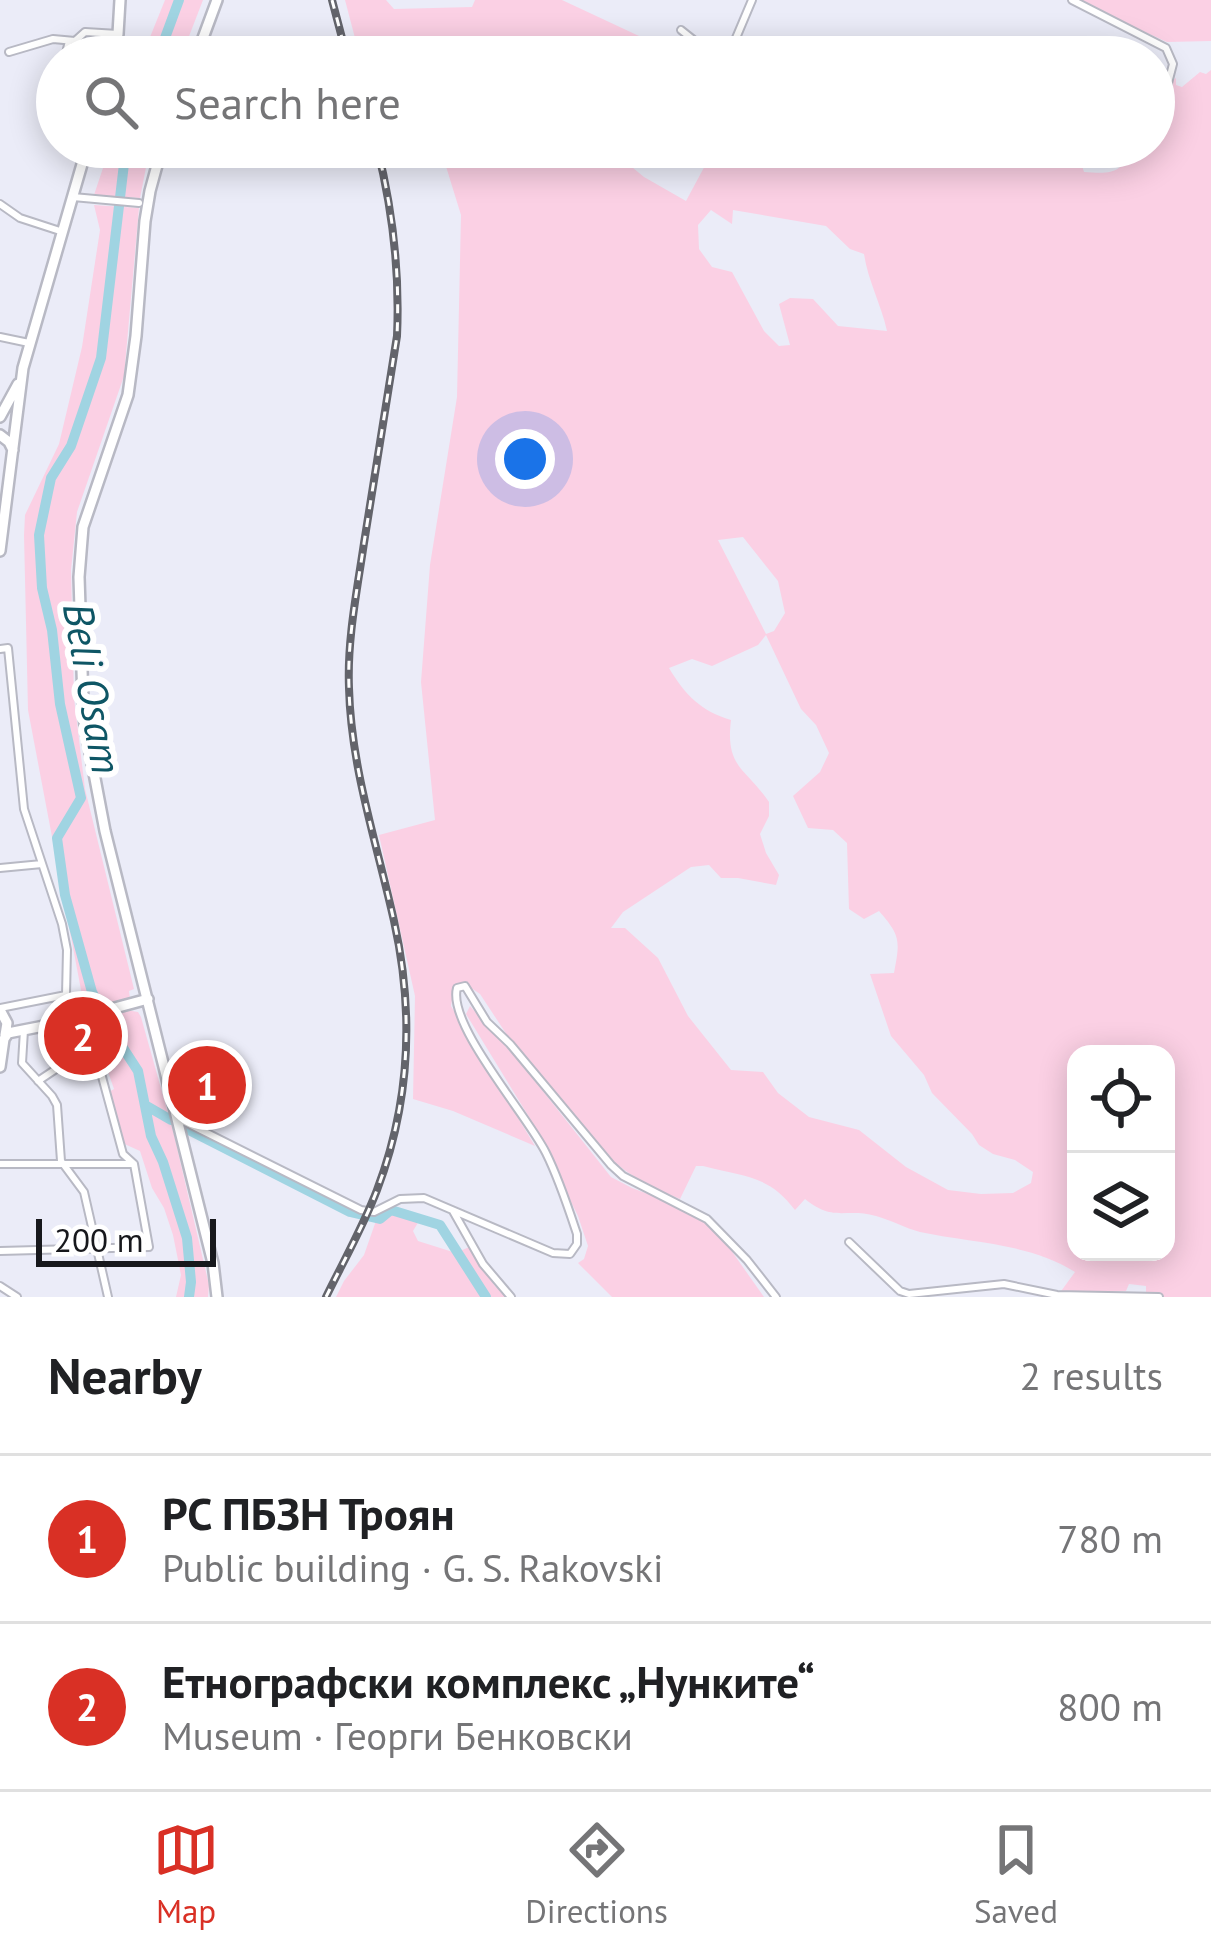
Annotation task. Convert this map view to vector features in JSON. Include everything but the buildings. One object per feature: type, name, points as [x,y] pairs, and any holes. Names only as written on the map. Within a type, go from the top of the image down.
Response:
[{"type":"street","points":[[81,36],[85,32],[118,34],[120,0]]},
{"type":"street","points":[[204,36],[217,0]]},
{"type":"street","points":[[737,36],[752,0]]},
{"type":"street","points":[[1072,0],[1142,36]]},
{"type":"street","points":[[681,30],[689,36]]},
{"type":"street","points":[[10,52],[36,44]]},
{"type":"street","points":[[0,417],[23,368],[81,168]]},
{"type":"street","points":[[157,168],[146,219],[128,395],[87,509],[80,545],[85,726],[105,831],[217,1280],[217,1297]]},
{"type":"street","points":[[73,197],[139,203]]},
{"type":"street","points":[[0,205],[20,218],[63,232]]},
{"type":"street","points":[[0,337],[29,343]]},
{"type":"street","points":[[0,551],[23,368]]},
{"type":"street","points":[[0,435],[13,450]]},
{"type":"street","points":[[0,649],[8,648],[24,809],[66,945],[66,994],[0,1009],[16,1028],[30,1029]]},
{"type":"street","points":[[0,868],[43,864]]},
{"type":"street","points":[[177,1118],[361,1210],[374,1212],[412,1197],[430,1199],[562,1256],[570,1254],[577,1234],[545,1151],[457,1008],[454,994],[465,986],[488,1022],[611,1165],[623,1176],[707,1219],[776,1297]]},
{"type":"street","points":[[2,1036],[148,999]]},
{"type":"street","points":[[0,1067],[6,1021]]},
{"type":"street","points":[[30,1029],[22,1063],[56,1105],[61,1161],[84,1192],[108,1297]]},
{"type":"street","points":[[0,1251],[149,1247],[134,1164],[123,1154],[95,1051],[38,1081]]},
{"type":"street","points":[[0,1164],[134,1164]]},
{"type":"street","points":[[452,1208],[483,1264],[511,1297]]},
{"type":"street","points":[[849,1243],[909,1294],[1004,1284],[1058,1295],[1159,1297]]},
{"type":"street","points":[[0,1286],[17,1297]]},
{"type":"shaded area","points":[[165,0],[203,0],[189,36],[150,36]]},
{"type":"shaded area","points":[[345,0],[386,0],[394,9],[472,7],[475,0],[562,0],[639,36],[354,36]]},
{"type":"shaded area","points":[[1074,0],[1211,0],[1211,41],[1175,42],[1175,36],[1154,36]]},
{"type":"shaded area","points":[[1211,70],[1211,1297],[1162,1297],[1146,1293],[1146,1286],[1129,1284],[1126,1291],[1059,1294],[1075,1272],[1039,1255],[920,1232],[865,1214],[832,1213],[805,1199],[795,1210],[765,1183],[703,1166],[696,1166],[680,1199],[635,1177],[610,1158],[509,1038],[480,994],[464,983],[454,988],[451,1006],[535,1146],[413,1099],[415,996],[379,835],[435,820],[421,682],[430,565],[457,397],[461,215],[446,168],[633,168],[686,201],[704,168],[1083,168],[1084,172],[1109,172],[1175,168],[1175,79],[1182,87],[1200,72]],"holes":[[[711,210],[732,224],[733,210],[826,226],[850,249],[864,254],[887,331],[838,326],[813,299],[790,298],[779,304],[790,345],[779,346],[764,331],[732,272],[712,267],[699,249],[698,225]],[[743,537],[778,581],[785,613],[774,631],[766,634],[718,540]],[[766,635],[801,709],[816,725],[829,753],[820,772],[793,796],[808,828],[833,830],[847,843],[849,909],[864,919],[879,911],[895,933],[894,973],[870,974],[891,1036],[924,1075],[932,1093],[979,1145],[1033,1172],[1031,1183],[1013,1193],[948,1190],[906,1167],[859,1130],[809,1117],[778,1093],[763,1072],[731,1070],[688,1016],[658,958],[625,928],[611,928],[623,912],[691,867],[709,865],[721,878],[776,885],[779,875],[760,834],[769,816],[769,802],[734,758],[731,720],[695,701],[669,668],[692,659],[712,666],[758,645]]]},
{"type":"shaded area","points":[[103,168],[146,168],[140,198],[94,195]]},
{"type":"shaded area","points":[[94,205],[139,208],[124,376],[77,512],[71,570],[74,698],[85,789],[134,989],[129,991],[130,999],[85,1011],[28,710],[24,535],[25,515],[59,444],[82,347],[100,230]]},
{"type":"shaded area","points":[[470,1006],[611,1177],[719,1225],[764,1297],[612,1297],[578,1263],[588,1246],[578,1216],[529,1117],[466,1014]]},
{"type":"shaded area","points":[[126,1010],[141,1017],[174,1135],[208,1297],[176,1297],[181,1275],[164,1208],[140,1151],[120,1142],[107,1093],[114,1089],[90,1020]]},
{"type":"shaded area","points":[[396,1213],[419,1221],[413,1231],[418,1241],[456,1253],[469,1247],[506,1297],[336,1297],[364,1255],[378,1215]]},
{"type":"waterway","name":"Beli Osam","points":[[166,36],[179,0]]},
{"type":"waterway","name":"Beli Osam","points":[[124,168],[101,358],[71,446],[51,478],[39,535],[42,588],[81,798],[57,838],[65,895],[92,992],[138,1071],[151,1136],[187,1238],[189,1297]]},
{"type":"waterway","points":[[145,1105],[171,1120]]},
{"type":"waterway","points":[[187,1129],[350,1212],[380,1219],[391,1210],[440,1225],[486,1297]]},
{"type":"railway","points":[[332,0],[341,36]]},
{"type":"railway","points":[[326,1297],[366,1217],[388,1157],[405,1057],[400,955],[360,777],[349,688],[353,616],[397,336],[394,241],[381,168]]},
{"type":"place","name":"Етнографски комплекс „Нунките“","points":[[83,1036]]},
{"type":"place","name":"РС ПБЗН Троян","points":[[207,1085]]}]
